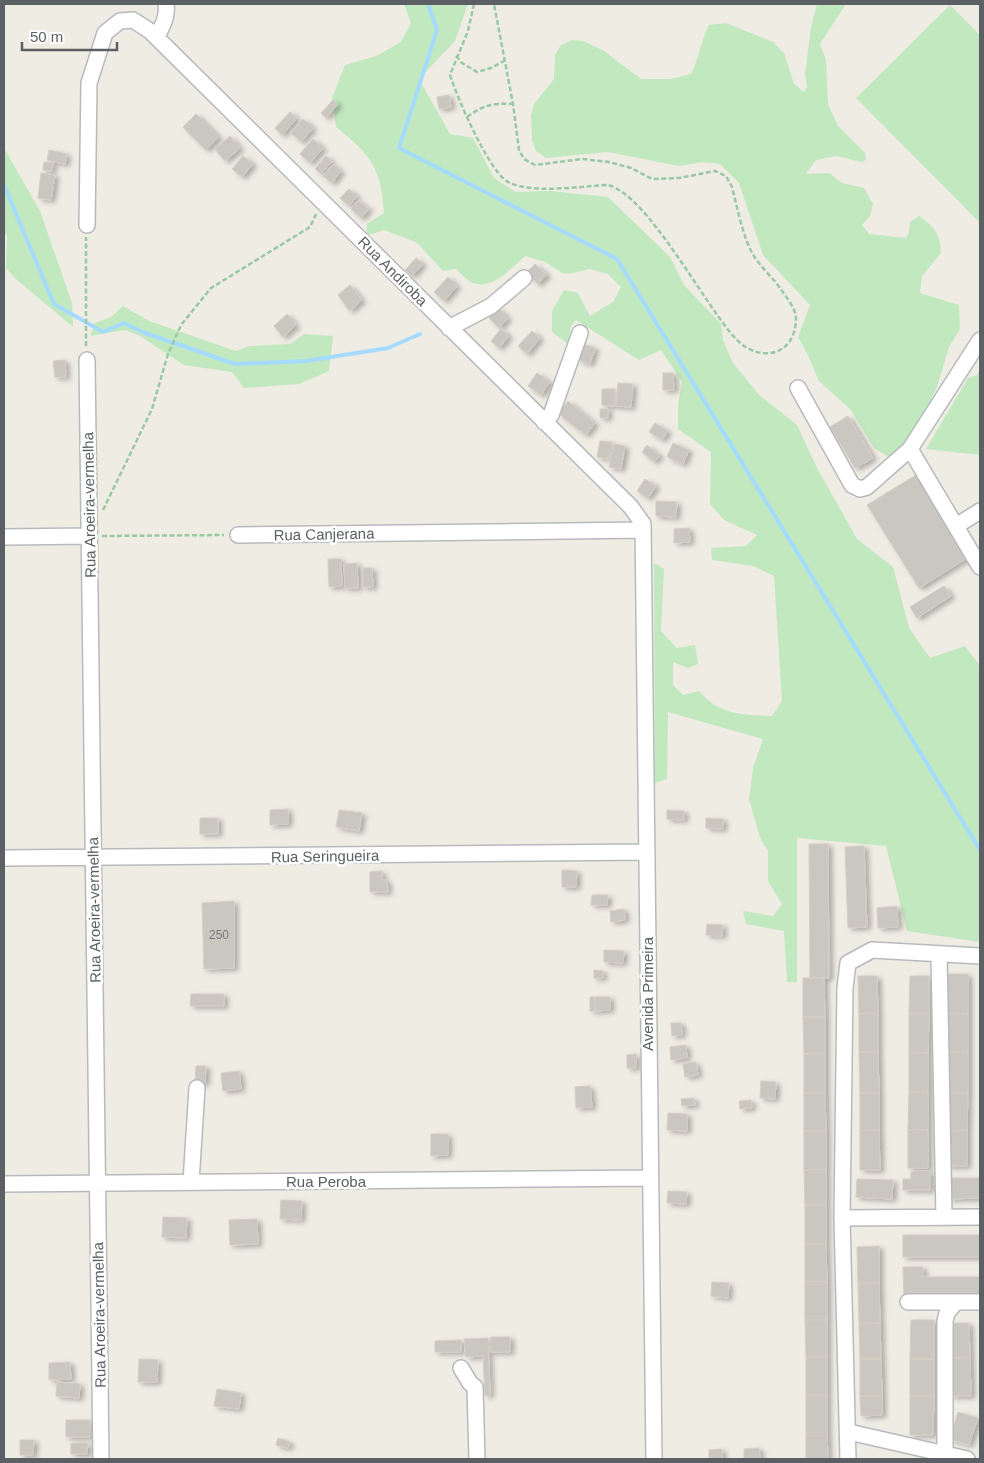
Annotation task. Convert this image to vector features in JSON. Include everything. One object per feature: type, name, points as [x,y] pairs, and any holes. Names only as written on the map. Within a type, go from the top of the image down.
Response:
[{"type":"street","points":[[156,37],[161,29],[167,10],[166,4]]},
{"type":"street","name":"Rua Andiroba","points":[[86,225],[89,83],[105,33],[120,21],[133,20],[156,37],[631,508],[643,524],[643,530]]},
{"type":"street","points":[[450,328],[491,306],[524,278]]},
{"type":"street","points":[[544,422],[550,415],[580,333]]},
{"type":"street","points":[[798,388],[852,485],[860,489],[867,487],[910,449],[980,340]]},
{"type":"street","name":"Rua Aroeira-vermelha","points":[[87,360],[101,1459]]},
{"type":"street","points":[[910,449],[980,567]]},
{"type":"street","points":[[956,526],[980,511]]},
{"type":"street","name":"Rua Canjerana","points":[[238,534],[643,530]]},
{"type":"street","name":"Avenida Primeira","points":[[643,530],[649,1178],[654,1459]]},
{"type":"street","points":[[4,538],[89,536]]},
{"type":"street","name":"Rua Seringueira","points":[[4,858],[646,852]]},
{"type":"street","points":[[848,1459],[849,1432],[842,1218],[845,988],[848,963],[872,950],[980,956]]},
{"type":"street","points":[[939,954],[944,1217]]},
{"type":"street","points":[[191,1182],[197,1088]]},
{"type":"street","name":"Rua Peroba","points":[[4,1184],[649,1178]]},
{"type":"street","points":[[842,1218],[980,1216]]},
{"type":"street","points":[[908,1302],[980,1302]]},
{"type":"street","points":[[945,1454],[945,1321],[947,1313],[956,1302]]},
{"type":"street","points":[[461,1368],[470,1383],[475,1387],[477,1459]]},
{"type":"street","points":[[849,1432],[967,1459]]},
{"type":"path","points":[[474,4],[468,31],[456,56],[450,75],[458,99],[494,169],[508,183],[525,188],[608,185],[617,187],[626,193],[638,206],[736,339],[763,355],[777,353],[791,340],[797,316],[789,301],[753,255],[732,186],[726,176],[715,171],[679,178],[652,179],[630,168],[609,162],[582,159],[535,165],[524,159],[519,150],[513,104],[494,4]]},
{"type":"path","points":[[456,56],[462,63],[477,72],[491,68],[504,61]]},
{"type":"path","points":[[467,117],[481,107],[493,103],[513,104]]},
{"type":"path","points":[[102,512],[152,409],[168,354],[181,325],[211,288],[310,228],[322,200]]},
{"type":"path","points":[[86,225],[87,360]]},
{"type":"path","points":[[89,536],[238,534]]},
{"type":"green space","points":[[404,4],[468,4],[455,41],[419,79],[450,134],[473,138],[494,178],[516,192],[550,191],[608,197],[670,257],[684,285],[721,324],[723,340],[733,363],[759,395],[797,425],[817,468],[857,539],[893,567],[909,628],[930,658],[965,646],[980,666],[980,942],[907,931],[886,846],[797,838],[797,982],[787,982],[784,931],[746,924],[743,911],[773,916],[782,904],[768,881],[768,851],[760,838],[749,799],[753,768],[763,739],[668,712],[667,779],[655,783],[654,563],[664,569],[661,631],[677,648],[695,645],[698,664],[688,668],[673,662],[673,685],[683,695],[699,691],[715,705],[741,714],[772,716],[782,701],[774,576],[753,566],[712,560],[711,548],[746,546],[757,535],[724,520],[710,504],[711,452],[678,429],[678,405],[682,382],[661,350],[639,360],[576,320],[571,326],[568,344],[552,332],[552,311],[564,290],[578,293],[590,316],[613,302],[621,287],[608,274],[589,269],[569,274],[562,273],[545,262],[525,256],[501,277],[486,284],[479,284],[471,282],[456,269],[443,271],[416,242],[384,230],[366,236],[367,224],[384,213],[380,184],[377,173],[366,154],[336,127],[332,98],[345,65],[376,56],[401,42],[411,23]]},
{"type":"green space","points":[[817,4],[846,4],[820,44],[826,60],[828,104],[838,126],[865,153],[866,160],[861,162],[837,156],[816,160],[806,174],[829,173],[842,183],[864,188],[873,204],[870,216],[862,225],[869,234],[906,238],[909,233],[910,222],[919,216],[929,223],[940,241],[941,253],[922,276],[920,293],[959,305],[960,329],[949,347],[937,387],[918,425],[894,456],[887,456],[874,448],[851,410],[819,381],[798,337],[810,305],[763,255],[739,183],[720,164],[703,162],[679,166],[608,152],[546,158],[536,151],[532,140],[531,115],[534,104],[554,79],[555,55],[561,45],[572,40],[583,41],[604,51],[641,79],[671,79],[691,74],[709,25],[726,23],[773,42],[784,53],[794,84],[804,92],[807,87],[805,75],[811,27]]},
{"type":"green space","points":[[950,5],[980,35],[980,223],[856,98]]},
{"type":"green space","points":[[4,148],[40,211],[72,303],[73,327],[16,279],[6,268],[7,236],[4,231]]},
{"type":"green space","points":[[123,306],[149,321],[236,351],[249,346],[290,344],[304,334],[333,336],[329,371],[299,384],[244,388],[232,372],[184,365],[140,336],[125,330],[90,336],[95,323],[111,317]]},
{"type":"green space","points":[[980,370],[980,455],[926,449],[968,378],[976,376]]},
{"type":"building","points":[[449,95],[451,107],[439,109],[437,97]]},
{"type":"building","points":[[333,100],[338,104],[326,118],[321,113]]},
{"type":"building","points":[[290,112],[297,118],[282,135],[275,128]]},
{"type":"building","points":[[196,114],[219,137],[206,150],[183,127]]},
{"type":"building","points":[[303,119],[313,128],[301,142],[291,133]]},
{"type":"building","points":[[230,136],[240,148],[225,161],[215,149]]},
{"type":"building","points":[[313,139],[323,148],[310,163],[300,154]]},
{"type":"building","points":[[49,150],[67,154],[65,164],[47,160]]},
{"type":"building","points":[[243,156],[253,164],[242,177],[232,169]]},
{"type":"building","points":[[326,156],[332,161],[321,174],[315,169]]},
{"type":"building","points":[[44,162],[53,163],[52,171],[43,170]]},
{"type":"building","points":[[333,164],[341,171],[332,183],[323,176]]},
{"type":"building","points":[[41,173],[55,175],[51,200],[38,198]]},
{"type":"building","points":[[349,189],[357,196],[349,206],[340,198]]},
{"type":"building","points":[[358,200],[369,209],[361,218],[351,209]]},
{"type":"building","points":[[416,258],[423,264],[412,276],[405,270]]},
{"type":"building","points":[[535,264],[547,275],[538,284],[526,273]]},
{"type":"building","points":[[448,277],[457,286],[444,301],[434,292]]},
{"type":"building","points":[[350,285],[362,300],[350,311],[338,295]]},
{"type":"building","points":[[498,308],[508,318],[499,328],[489,318]]},
{"type":"building","points":[[287,314],[296,325],[283,337],[274,326]]},
{"type":"building","points":[[501,329],[509,336],[499,348],[491,341]]},
{"type":"building","points":[[532,331],[540,338],[527,354],[518,346]]},
{"type":"building","points":[[583,344],[595,348],[590,364],[578,360]]},
{"type":"building","points":[[65,360],[66,377],[55,377],[53,361]]},
{"type":"building","points":[[537,373],[550,382],[541,395],[528,386]]},
{"type":"building","points":[[663,373],[673,373],[674,390],[663,390]]},
{"type":"building","points":[[618,383],[633,384],[631,407],[616,406]]},
{"type":"building","points":[[602,389],[615,389],[615,406],[602,405]]},
{"type":"building","points":[[568,401],[580,411],[570,423],[558,413]]},
{"type":"building","points":[[600,409],[608,409],[608,418],[600,418]]},
{"type":"building","points":[[580,411],[595,423],[586,435],[570,423]]},
{"type":"building","points":[[848,416],[873,458],[855,468],[830,427]]},
{"type":"building","points":[[655,423],[668,431],[662,440],[649,432]]},
{"type":"building","points":[[600,441],[612,442],[609,459],[597,457]]},
{"type":"building","points":[[673,443],[689,450],[683,464],[667,457]]},
{"type":"building","points":[[614,444],[625,446],[621,469],[609,467]]},
{"type":"building","points":[[647,445],[660,456],[654,462],[642,452]]},
{"type":"building","points":[[916,475],[967,558],[919,588],[867,505]]},
{"type":"building","points":[[645,479],[656,486],[648,498],[637,491]]},
{"type":"building","points":[[656,501],[677,502],[676,517],[656,516]]},
{"type":"building","points":[[689,528],[690,542],[674,543],[674,529]]},
{"type":"building","points":[[328,559],[341,559],[342,586],[329,587]]},
{"type":"building","points":[[357,563],[358,588],[345,588],[344,564]]},
{"type":"building","points":[[363,568],[372,568],[373,587],[363,587]]},
{"type":"building","points":[[944,586],[951,596],[917,618],[910,607]]},
{"type":"building","points":[[288,809],[288,824],[270,825],[270,810]]},
{"type":"building","points":[[339,810],[362,813],[359,831],[336,827]]},
{"type":"building","points":[[667,810],[684,811],[684,820],[667,819]]},
{"type":"building","points":[[200,818],[218,818],[218,834],[200,834]]},
{"type":"building","points":[[706,818],[723,819],[723,829],[706,828]]},
{"type":"building","points":[[809,844],[828,844],[829,978],[810,978]]},
{"type":"building","points":[[864,846],[867,927],[848,928],[845,847]]},
{"type":"building","points":[[562,870],[577,871],[576,887],[562,887]]},
{"type":"building","points":[[382,871],[382,880],[387,880],[388,892],[370,892],[370,872]]},
{"type":"building","points":[[592,895],[608,895],[607,905],[591,905]]},
{"type":"building","points":[[234,901],[234,968],[204,969],[202,903]]},
{"type":"building","points":[[897,906],[898,927],[878,928],[877,908]]},
{"type":"building","points":[[624,909],[625,920],[611,922],[610,911]]},
{"type":"building","points":[[707,924],[723,925],[722,936],[706,935]]},
{"type":"building","points":[[604,950],[624,951],[623,963],[604,962]]},
{"type":"building","points":[[594,970],[603,971],[603,978],[594,978]]},
{"type":"building","points":[[947,974],[968,974],[968,1014],[947,1014]]},
{"type":"building","points":[[858,976],[877,976],[878,1013],[859,1014]]},
{"type":"building","points":[[910,976],[929,976],[929,1014],[909,1014]]},
{"type":"building","points":[[803,978],[824,978],[825,1017],[803,1017]]},
{"type":"building","points":[[191,994],[224,994],[224,1006],[190,1006]]},
{"type":"building","points":[[590,997],[595,997],[595,1011],[590,1011]]},
{"type":"building","points":[[595,997],[610,997],[610,1010],[595,1011]]},
{"type":"building","points":[[878,1013],[878,1052],[859,1052],[859,1014]]},
{"type":"building","points":[[909,1014],[929,1014],[928,1053],[909,1053]]},
{"type":"building","points":[[947,1014],[968,1014],[968,1052],[947,1052]]},
{"type":"building","points":[[803,1017],[825,1017],[825,1054],[804,1054]]},
{"type":"building","points":[[671,1023],[681,1023],[682,1035],[672,1036]]},
{"type":"building","points":[[686,1045],[687,1058],[671,1060],[670,1047]]},
{"type":"building","points":[[859,1052],[878,1052],[879,1093],[860,1093]]},
{"type":"building","points":[[947,1052],[968,1052],[968,1093],[947,1093]]},
{"type":"building","points":[[909,1053],[928,1053],[928,1092],[909,1092]]},
{"type":"building","points":[[636,1054],[636,1068],[627,1068],[627,1055]]},
{"type":"building","points":[[804,1054],[825,1054],[825,1093],[804,1093]]},
{"type":"building","points":[[696,1062],[698,1075],[685,1077],[683,1064]]},
{"type":"building","points":[[196,1066],[206,1066],[205,1083],[195,1083]]},
{"type":"building","points":[[239,1071],[241,1089],[223,1091],[221,1073]]},
{"type":"building","points":[[761,1081],[776,1082],[775,1099],[760,1098]]},
{"type":"building","points":[[590,1086],[592,1107],[576,1108],[575,1087]]},
{"type":"building","points":[[909,1092],[928,1092],[928,1130],[908,1130]]},
{"type":"building","points":[[804,1093],[825,1093],[826,1131],[804,1131]]},
{"type":"building","points":[[860,1093],[879,1093],[879,1130],[860,1131]]},
{"type":"building","points":[[947,1093],[968,1093],[967,1130],[947,1131]]},
{"type":"building","points":[[694,1098],[695,1105],[682,1106],[681,1099]]},
{"type":"building","points":[[751,1100],[752,1108],[740,1109],[739,1101]]},
{"type":"building","points":[[668,1113],[687,1114],[687,1131],[667,1130]]},
{"type":"building","points":[[879,1130],[880,1170],[860,1170],[860,1131]]},
{"type":"building","points":[[908,1130],[928,1130],[928,1168],[908,1168]]},
{"type":"building","points":[[967,1130],[967,1166],[947,1166],[947,1131]]},
{"type":"building","points":[[804,1131],[826,1131],[826,1170],[804,1170]]},
{"type":"building","points":[[431,1134],[448,1134],[448,1155],[431,1156]]},
{"type":"building","points":[[804,1170],[826,1170],[826,1205],[805,1205]]},
{"type":"building","points":[[914,1171],[930,1171],[930,1190],[903,1190],[903,1179],[911,1179],[911,1173]]},
{"type":"building","points":[[949,1178],[980,1178],[980,1198],[949,1199]]},
{"type":"building","points":[[857,1179],[893,1180],[892,1199],[856,1197]]},
{"type":"building","points":[[668,1191],[687,1192],[686,1204],[667,1203]]},
{"type":"building","points":[[281,1200],[302,1201],[301,1220],[280,1219]]},
{"type":"building","points":[[805,1205],[826,1205],[826,1244],[805,1244]]},
{"type":"building","points":[[163,1217],[187,1218],[186,1238],[162,1237]]},
{"type":"building","points":[[257,1219],[258,1244],[230,1245],[229,1220]]},
{"type":"building","points":[[903,1235],[980,1235],[980,1257],[903,1257]]},
{"type":"building","points":[[805,1244],[826,1244],[827,1282],[805,1282]]},
{"type":"building","points":[[879,1246],[879,1283],[858,1283],[857,1247]]},
{"type":"building","points":[[903,1267],[923,1267],[923,1277],[980,1277],[980,1295],[904,1296]]},
{"type":"building","points":[[712,1282],[729,1283],[728,1298],[711,1296]]},
{"type":"building","points":[[805,1282],[827,1282],[827,1320],[805,1320]]},
{"type":"building","points":[[858,1283],[879,1283],[880,1323],[859,1323]]},
{"type":"building","points":[[805,1320],[827,1320],[827,1357],[806,1357]]},
{"type":"building","points":[[911,1320],[934,1320],[934,1359],[910,1359]]},
{"type":"building","points":[[859,1323],[880,1323],[881,1359],[860,1359]]},
{"type":"building","points":[[949,1323],[969,1323],[970,1358],[950,1358]]},
{"type":"building","points":[[491,1337],[510,1337],[510,1352],[490,1352]]},
{"type":"building","points":[[488,1338],[490,1395],[485,1396],[483,1356],[466,1357],[464,1339]]},
{"type":"building","points":[[461,1340],[461,1352],[435,1352],[435,1341]]},
{"type":"building","points":[[806,1357],[827,1357],[827,1395],[806,1395]]},
{"type":"building","points":[[950,1358],[970,1358],[971,1396],[951,1396]]},
{"type":"building","points":[[139,1359],[158,1360],[157,1382],[138,1382]]},
{"type":"building","points":[[860,1359],[881,1359],[882,1396],[860,1396]]},
{"type":"building","points":[[910,1359],[934,1359],[934,1396],[910,1396]]},
{"type":"building","points":[[70,1362],[71,1379],[49,1380],[49,1363]]},
{"type":"building","points":[[57,1382],[80,1384],[79,1398],[56,1396]]},
{"type":"building","points":[[217,1389],[241,1393],[239,1409],[214,1406]]},
{"type":"building","points":[[806,1395],[827,1395],[827,1432],[806,1433]]},
{"type":"building","points":[[860,1396],[882,1396],[882,1415],[861,1416]]},
{"type":"building","points":[[910,1396],[934,1396],[933,1435],[910,1435]]},
{"type":"building","points":[[958,1412],[978,1418],[969,1445],[950,1439]]},
{"type":"building","points":[[66,1420],[90,1420],[90,1437],[66,1437]]},
{"type":"building","points":[[827,1432],[828,1459],[806,1459],[806,1433]]},
{"type":"building","points":[[278,1438],[290,1442],[288,1448],[276,1445]]},
{"type":"building","points":[[20,1440],[34,1440],[33,1455],[20,1455]]},
{"type":"building","points":[[71,1443],[88,1443],[87,1454],[71,1454]]},
{"type":"building","points":[[759,1448],[760,1459],[744,1459],[744,1449]]},
{"type":"building","points":[[722,1449],[722,1459],[709,1459],[709,1450]]},
{"type":"waterway","points":[[428,4],[437,30],[399,148],[617,259],[980,850]]},
{"type":"waterway","points":[[4,185],[54,304],[103,332],[124,323],[145,333],[235,364],[306,361],[388,348],[420,334]]}]
